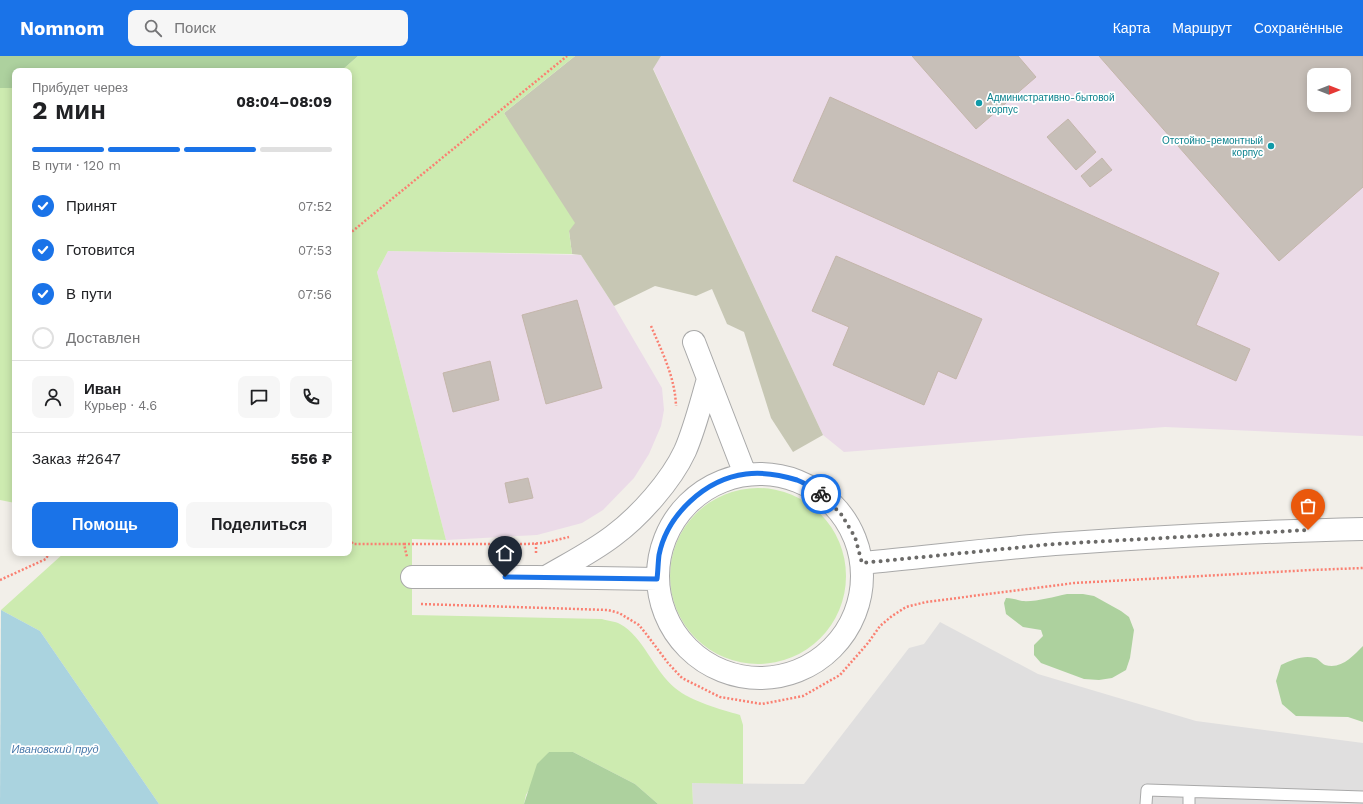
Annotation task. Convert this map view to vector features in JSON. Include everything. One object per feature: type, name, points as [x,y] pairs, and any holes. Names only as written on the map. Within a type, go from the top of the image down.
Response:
[{"type":"street","points":[[694,342],[745,474]]},
{"type":"street","points":[[546,577],[596,548],[626,526],[666,482],[677,466],[685,450],[708,379]]},
{"type":"street","points":[[745,474],[772,474],[799,481],[822,494],[841,514],[855,537],[862,563],[861,594],[852,622],[835,647],[811,666],[783,677],[753,679],[723,672],[697,658],[676,636],[662,609],[657,579],[659,554],[668,531],[681,510],[699,493],[721,481],[745,474]]},
{"type":"street","points":[[862,563],[1054,544],[1223,534],[1363,529]]},
{"type":"street","points":[[412,577],[657,579]]},
{"type":"lane","points":[[1146,804],[1147,790],[1363,797]]},
{"type":"lane","points":[[1189,792],[1189,804]]},
{"type":"path","points":[[352,232],[567,56]]},
{"type":"path","points":[[651,326],[671,374],[675,390],[675,413]]},
{"type":"path","points":[[352,544],[526,544],[544,543],[574,536]]},
{"type":"path","points":[[404,544],[412,577]]},
{"type":"path","points":[[0,580],[46,559],[48,556]]},
{"type":"path","points":[[421,604],[608,610],[619,613],[639,625],[668,663],[682,678],[720,697],[762,704],[803,696],[840,674],[868,643],[880,626],[906,607],[926,602],[1074,583],[1363,568]]},
{"type":"shaded area","points":[[575,56],[661,56],[653,69],[823,435],[793,452],[771,418],[744,332],[727,324],[712,289],[696,296],[655,286],[614,306],[581,255],[572,254],[569,231],[504,113]]},
{"type":"shaded area","points":[[661,56],[1363,56],[1363,436],[1165,427],[844,452],[823,435],[653,68]]},
{"type":"shaded area","points":[[388,251],[581,255],[614,306],[662,388],[664,410],[661,426],[649,454],[634,478],[603,510],[582,523],[537,535],[446,540],[377,272]]},
{"type":"shaded area","points":[[940,622],[1038,674],[1196,721],[1363,743],[1363,804],[693,804],[692,783],[804,784],[909,648],[924,644]]},
{"type":"green space","points":[[0,56],[358,56],[344,68],[12,68],[12,88],[0,88]]},
{"type":"green space","points":[[358,56],[575,56],[504,113],[575,223],[569,231],[572,254],[388,251],[377,272],[446,540],[412,539],[412,615],[602,619],[620,624],[628,629],[642,645],[661,673],[675,688],[698,701],[715,708],[740,715],[743,725],[743,784],[692,783],[693,804],[658,804],[635,784],[573,752],[549,752],[526,795],[524,804],[159,804],[40,631],[1,610],[61,556],[352,556],[352,68],[344,68]]},
{"type":"green space","points":[[0,88],[12,88],[12,502],[0,500]]},
{"type":"green space","points":[[758,488],[784,492],[799,498],[814,508],[826,520],[836,535],[842,550],[846,576],[842,602],[836,617],[826,632],[814,644],[799,654],[784,660],[758,664],[732,660],[717,654],[702,644],[690,632],[680,617],[674,602],[670,576],[674,550],[680,535],[690,520],[702,508],[717,498],[732,492]]},
{"type":"green space","points":[[1067,594],[1094,596],[1129,617],[1134,630],[1130,658],[1126,670],[1112,678],[1099,680],[1084,679],[1041,663],[1034,655],[1034,645],[1043,636],[1041,630],[1023,627],[1006,614],[1004,603],[1006,598],[1022,601],[1033,601]]},
{"type":"green space","points":[[1363,646],[1363,722],[1348,717],[1296,716],[1282,704],[1276,681],[1281,665],[1293,660],[1311,657],[1325,665],[1336,666],[1346,661]]},
{"type":"green space","points":[[549,752],[573,752],[635,784],[658,804],[524,804],[537,764]]},
{"type":"water","name":"Ивановский пруд","points":[[1,610],[40,631],[159,804],[0,804]]},
{"type":"building","name":"Административно-бытовой корпус","points":[[912,56],[1018,56],[1036,77],[976,129]]},
{"type":"building","name":"Отстойно-ремонтный корпус","points":[[1099,56],[1363,56],[1363,187],[1279,261]]},
{"type":"building","points":[[830,97],[1219,273],[1196,325],[1250,349],[1236,381],[793,181]]},
{"type":"building","points":[[1068,119],[1096,152],[1076,170],[1047,137]]},
{"type":"building","points":[[1102,158],[1112,170],[1090,187],[1081,176]]},
{"type":"building","points":[[836,256],[982,319],[956,379],[938,371],[924,405],[833,365],[849,327],[812,311]]},
{"type":"building","points":[[577,300],[602,388],[546,404],[522,315]]},
{"type":"building","points":[[490,361],[499,400],[453,412],[443,373]]},
{"type":"building","points":[[528,478],[533,498],[509,503],[505,483]]},
{"type":"way so far","points":[[821,494],[841,514],[855,537],[862,563],[1054,544],[1308,530]]},
{"type":"place","name":"Административно-бытовой корпус","points":[[979,103]]},
{"type":"place","name":"Отстойно-ремонтный корпус","points":[[1271,146]]},
{"type":"route","points":[[505,577],[657,579],[659,554],[668,531],[681,510],[699,493],[721,481],[745,474],[772,474],[799,481],[821,494]]}]
